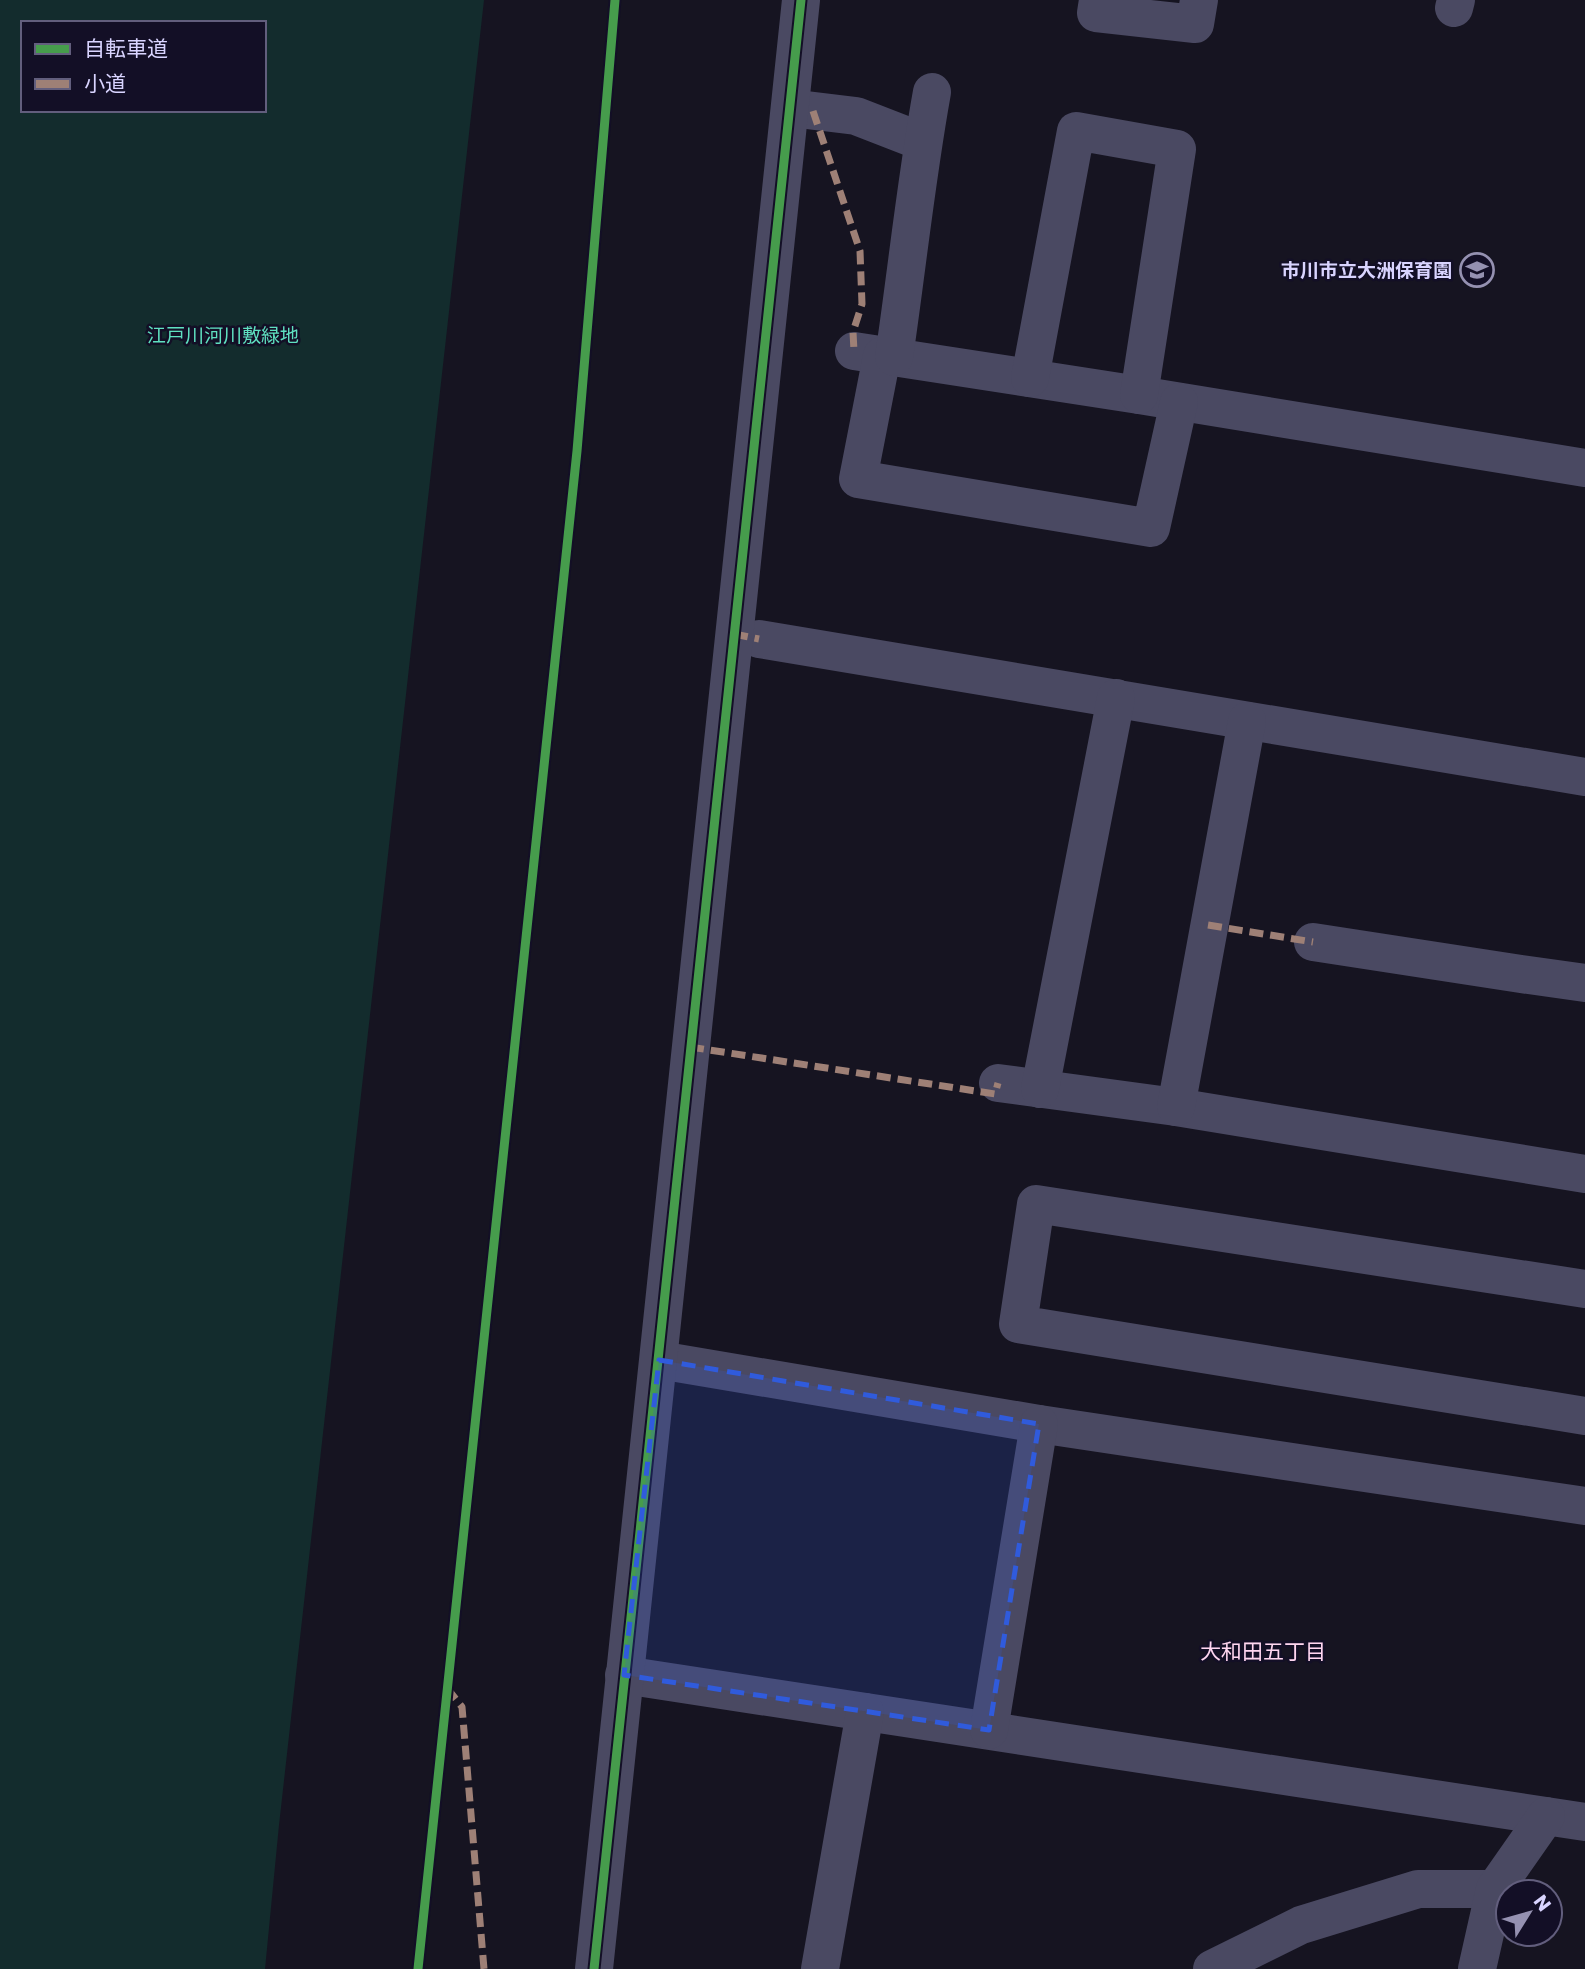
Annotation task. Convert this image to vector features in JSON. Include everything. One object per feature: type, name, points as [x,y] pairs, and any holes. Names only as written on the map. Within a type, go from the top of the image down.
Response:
[{"type":"street","points":[[594,1969],[800,0]]},
{"type":"street","points":[[1098,0],[1096,13],[1195,24],[1199,0]]},
{"type":"street","points":[[932,92],[923,142],[908,268],[877,355],[858,479],[1151,528],[1179,402]]},
{"type":"street","points":[[790,108],[856,116],[923,142]]},
{"type":"street","points":[[1030,378],[1076,131],[1177,149],[1139,395]]},
{"type":"street","points":[[877,355],[1585,468]]},
{"type":"street","points":[[759,639],[1585,777]]},
{"type":"street","points":[[1040,1089],[1116,698]]},
{"type":"street","points":[[1177,1107],[1247,721]]},
{"type":"street","points":[[1312,942],[1585,983]]},
{"type":"street","points":[[998,1083],[1177,1107],[1585,1174]]},
{"type":"street","points":[[1585,1289],[1037,1203],[1018,1324],[1585,1416]]},
{"type":"street","points":[[659,1360],[1039,1424],[1585,1506]]},
{"type":"street","points":[[989,1730],[1039,1424]]},
{"type":"street","points":[[624,1675],[1585,1822]]},
{"type":"street","points":[[820,1969],[864,1712]]},
{"type":"street","points":[[1503,1878],[1546,1816]]},
{"type":"street","points":[[1218,1967],[1301,1925],[1418,1889],[1494,1889]]},
{"type":"street","points":[[1476,1969],[1494,1893]]},
{"type":"path","points":[[418,1969],[577,451],[615,0]]},
{"type":"highlighted area","points":[[659,1360],[1039,1424],[989,1730],[624,1675]]},
{"type":"green space","name":"江戸川河川敷緑地","points":[[0,0],[484,0],[265,1969],[0,1969]]},
{"type":"marked path","points":[[813,111],[860,251],[862,304],[853,332],[854,351]]},
{"type":"marked path","points":[[734,634],[759,639]]},
{"type":"marked path","points":[[1208,925],[1313,942]]},
{"type":"marked path","points":[[690,1047],[995,1094],[998,1083]]},
{"type":"marked path","points":[[447,1688],[462,1707],[484,1969]]},
{"type":"cycle path","points":[[418,1969],[577,451],[615,0]]},
{"type":"cycle path","points":[[594,1969],[801,0]]},
{"type":"place","name":"市川市立大洲保育園","points":[[1477,270]]},
{"type":"district","name":"大和田五丁目","points":[[1263,1651]]}]
